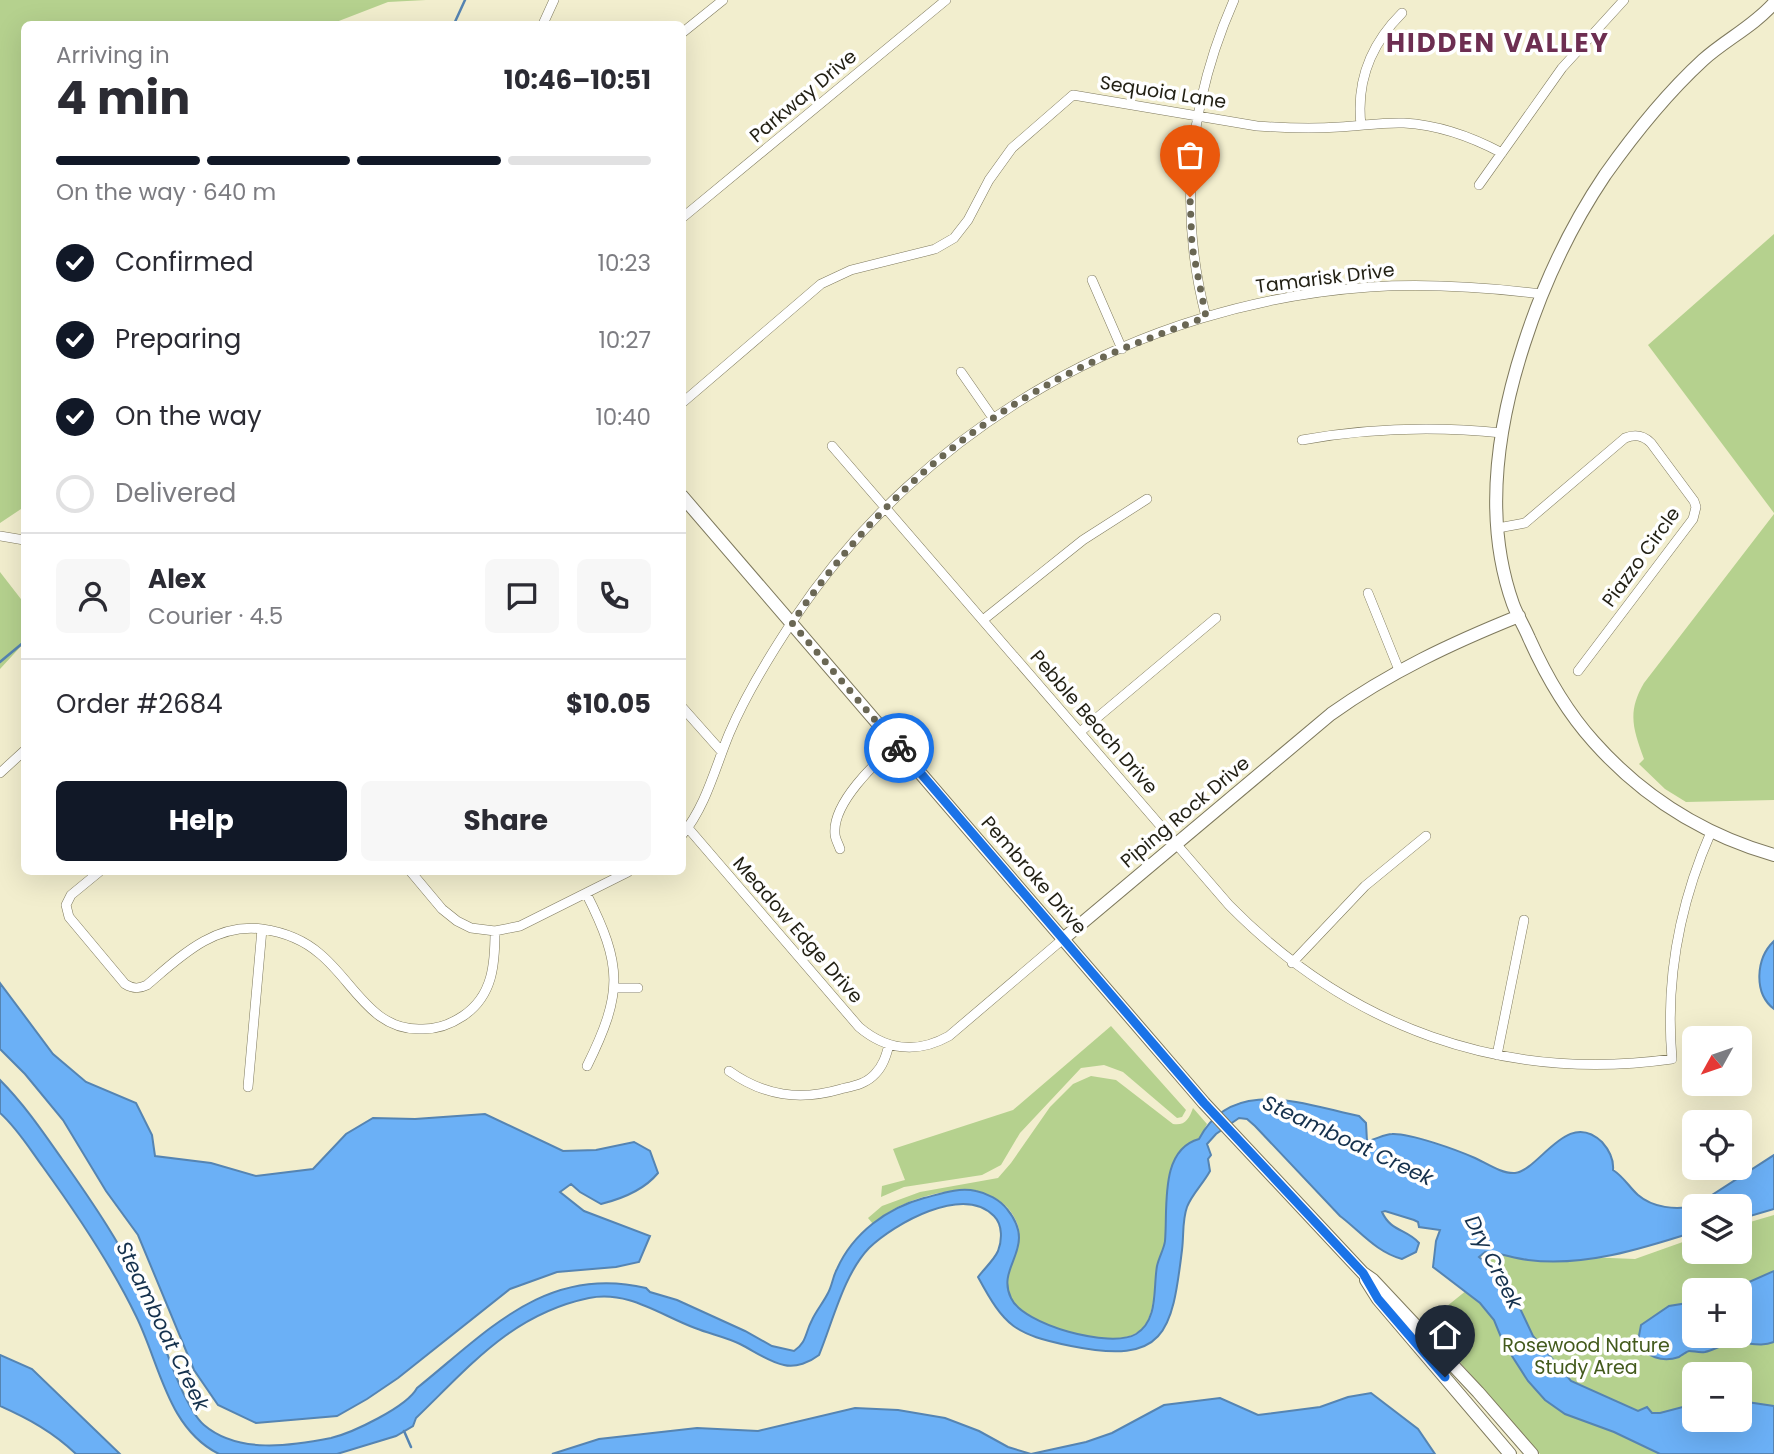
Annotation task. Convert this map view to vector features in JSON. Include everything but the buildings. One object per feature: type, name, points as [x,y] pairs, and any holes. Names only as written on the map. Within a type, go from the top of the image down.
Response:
[{"type":"street","points":[[544,21],[554,0]]},
{"type":"street","points":[[686,30],[723,0]]},
{"type":"street","name":"Parkway Drive","points":[[686,215],[946,0]]},
{"type":"street","points":[[1206,317],[1197,277],[1190,213],[1192,149],[1213,51],[1234,0]]},
{"type":"street","points":[[1479,185],[1562,68],[1624,0]]},
{"type":"street","points":[[1774,3],[1704,59],[1674,89],[1635,134],[1584,208],[1542,294],[1518,361],[1502,433],[1496,479],[1498,528],[1506,580],[1519,617],[1551,683],[1584,731],[1637,785],[1673,811],[1711,832],[1774,855]]},
{"type":"street","points":[[1360,125],[1360,100],[1366,66],[1379,39],[1402,13]]},
{"type":"street","name":"Sequoia Lane","points":[[686,400],[828,280],[850,270],[934,249],[954,238],[1012,148],[1073,95],[1285,128],[1385,122],[1427,125],[1468,136],[1502,153]]},
{"type":"street","points":[[1092,280],[1122,349]]},
{"type":"street","name":"Tamarisk Drive","points":[[686,829],[701,804],[744,702],[792,623],[831,568],[886,505],[929,466],[993,418],[1050,383],[1122,349],[1206,317],[1290,297],[1370,287],[1446,286],[1542,294]]},
{"type":"street","points":[[961,372],[993,418]]},
{"type":"street","points":[[1302,440],[1358,431],[1395,429],[1454,429],[1502,433]]},
{"type":"street","name":"Piazzo Circle","points":[[1498,528],[1525,523],[1625,438],[1631,436],[1648,440],[1694,501],[1696,507],[1693,519],[1577,671]]},
{"type":"street","name":"Pebble Beach Drive","points":[[832,446],[886,505],[1236,913],[1292,962],[1346,999],[1395,1023],[1435,1039],[1530,1061],[1597,1065],[1672,1059],[1670,1011],[1675,948],[1688,890],[1711,832]]},
{"type":"street","points":[[984,620],[1075,546],[1147,499]]},
{"type":"street","name":"Pembroke Drive","points":[[686,501],[1204,1103],[1363,1273],[1373,1280],[1444,1355],[1532,1454]]},
{"type":"street","points":[[0,536],[21,540]]},
{"type":"street","points":[[1368,593],[1399,670]]},
{"type":"street","name":"Piping Rock Drive","points":[[889,1045],[907,1048],[926,1046],[949,1037],[1331,714],[1360,693],[1449,644],[1519,617]]},
{"type":"street","points":[[1080,732],[1216,618]]},
{"type":"street","points":[[686,718],[722,752]]},
{"type":"street","points":[[841,849],[835,835],[843,807],[863,776],[896,745]]},
{"type":"street","points":[[0,774],[21,754]]},
{"type":"street","name":"Meadow Edge Drive","points":[[686,832],[859,1027],[868,1035],[889,1045]]},
{"type":"street","points":[[1292,962],[1365,886],[1426,836]]},
{"type":"street","points":[[95,875],[62,905],[125,984],[135,988],[147,985],[204,940],[238,929],[262,929],[286,934],[306,944],[328,961],[373,1013],[392,1024],[417,1030],[454,1022],[483,996],[493,973],[495,931]]},
{"type":"street","points":[[414,875],[442,909],[457,921],[471,928],[495,931],[520,926],[622,875]]},
{"type":"street","points":[[586,893],[611,950],[614,988],[607,1023],[587,1066]]},
{"type":"street","points":[[1497,1055],[1524,920]]},
{"type":"street","points":[[248,1087],[262,929]]},
{"type":"street","points":[[614,988],[638,988]]},
{"type":"street","points":[[729,1071],[754,1087],[770,1093],[813,1096],[863,1083],[871,1078],[883,1064],[889,1045]]},
{"type":"street","name":"Pembroke Drive","points":[[1363,1273],[1378,1299],[1510,1454]]},
{"type":"green space","points":[[0,0],[426,0],[388,2],[339,21],[21,21],[21,509],[0,523]]},
{"type":"green space","points":[[1774,234],[1774,513],[1648,345]]},
{"type":"green space","points":[[1774,514],[1774,800],[1686,802],[1665,789],[1639,764],[1644,759],[1635,729],[1635,703],[1644,683]]},
{"type":"green space","points":[[0,572],[21,599],[21,646],[0,669]]},
{"type":"green space","points":[[1111,1026],[1186,1110],[1182,1117],[1177,1118],[1123,1072],[1104,1065],[1081,1068],[1020,1133],[1001,1165],[982,1175],[904,1187],[881,1197],[882,1186],[905,1180],[893,1149],[1013,1110]]},
{"type":"green space","points":[[1091,1076],[1116,1080],[1173,1124],[1186,1121],[1193,1108],[1207,1124],[1199,1139],[1186,1145],[1177,1155],[1171,1168],[1164,1245],[1158,1264],[1151,1312],[1141,1330],[1119,1338],[1088,1336],[1050,1326],[1032,1318],[1018,1307],[1009,1295],[1007,1280],[1018,1245],[1017,1223],[1006,1206],[990,1196],[970,1191],[949,1192],[906,1203],[873,1224],[868,1218],[882,1206],[920,1192],[998,1178],[1050,1107],[1073,1084]]},
{"type":"green space","name":"Rosewood Nature Study Area","points":[[1774,1215],[1774,1454],[1540,1454],[1426,1323],[1472,1286],[1484,1253],[1635,1259],[1682,1242],[1682,1264],[1752,1264],[1752,1221]]},
{"type":"water","points":[[1774,941],[1774,1009],[1763,994],[1759,975],[1763,957]]},
{"type":"water","points":[[0,983],[53,1054],[86,1082],[136,1103],[152,1135],[155,1156],[211,1163],[256,1176],[313,1169],[346,1134],[373,1118],[415,1119],[485,1114],[563,1151],[596,1150],[634,1142],[650,1151],[658,1173],[640,1189],[601,1204],[571,1184],[560,1192],[584,1211],[650,1236],[639,1262],[616,1267],[557,1272],[510,1289],[398,1378],[337,1416],[256,1423],[218,1405],[194,1370],[138,1235],[106,1191],[63,1120],[25,1074],[0,1049]]},
{"type":"water","name":"Steamboat Creek","points":[[0,1080],[40,1128],[117,1242],[145,1295],[179,1383],[195,1415],[218,1434],[249,1444],[265,1445],[331,1438],[365,1425],[402,1403],[468,1345],[520,1308],[548,1294],[578,1286],[610,1283],[646,1288],[745,1331],[772,1346],[794,1351],[804,1341],[844,1256],[862,1233],[884,1215],[910,1202],[956,1190],[976,1191],[993,1197],[1007,1209],[1016,1223],[1018,1246],[1008,1276],[1008,1287],[1011,1298],[1019,1308],[1032,1317],[1069,1332],[1108,1338],[1124,1338],[1136,1334],[1148,1320],[1154,1303],[1157,1266],[1165,1241],[1171,1167],[1177,1155],[1186,1145],[1199,1139],[1213,1119],[1230,1107],[1250,1101],[1271,1099],[1293,1102],[1359,1116],[1366,1123],[1367,1141],[1389,1134],[1410,1136],[1457,1151],[1510,1173],[1524,1169],[1566,1136],[1577,1132],[1589,1133],[1602,1142],[1612,1159],[1613,1170],[1638,1195],[1651,1203],[1682,1208],[1682,1236],[1591,1259],[1549,1262],[1485,1252],[1479,1257],[1507,1281],[1533,1336],[1571,1381],[1638,1411],[1647,1407],[1652,1413],[1660,1413],[1682,1407],[1682,1432],[1752,1432],[1752,1403],[1774,1406],[1774,1454],[1660,1454],[1614,1432],[1565,1414],[1545,1400],[1528,1381],[1503,1342],[1494,1320],[1480,1303],[1433,1267],[1440,1230],[1419,1227],[1414,1220],[1382,1212],[1394,1227],[1419,1243],[1416,1252],[1402,1259],[1384,1251],[1340,1216],[1255,1126],[1247,1119],[1239,1118],[1207,1144],[1211,1155],[1208,1159],[1210,1171],[1185,1212],[1174,1303],[1158,1336],[1145,1346],[1127,1351],[1102,1351],[1036,1337],[1013,1326],[996,1307],[978,1277],[998,1251],[1001,1233],[997,1220],[981,1207],[965,1204],[947,1206],[911,1219],[869,1248],[846,1284],[819,1355],[803,1364],[778,1364],[735,1342],[643,1305],[617,1297],[589,1298],[537,1316],[494,1344],[416,1418],[413,1426],[396,1436],[337,1454],[219,1454],[201,1443],[176,1412],[136,1316],[105,1258],[28,1146],[0,1113]]},
{"type":"water","points":[[1774,1155],[1774,1209],[1752,1215],[1752,1194],[1714,1194],[1735,1180],[1752,1180],[1752,1169]]},
{"type":"water","points":[[1774,1271],[1774,1342],[1752,1343],[1752,1281]]},
{"type":"water","points":[[1682,1304],[1682,1348],[1717,1348],[1705,1352],[1689,1351],[1673,1359],[1661,1359],[1645,1351],[1638,1341],[1641,1325],[1669,1306]]},
{"type":"water","points":[[0,1355],[32,1369],[120,1454],[76,1454],[40,1427],[0,1406]]},
{"type":"water","points":[[1371,1393],[1418,1429],[1435,1454],[1031,1454],[1086,1442],[1112,1433],[1164,1405],[1220,1398],[1258,1415],[1320,1407],[1348,1397]]},
{"type":"water","points":[[855,1408],[898,1410],[945,1418],[979,1431],[1008,1447],[1031,1454],[552,1454],[599,1439],[697,1428],[758,1431]]},
{"type":"waterway","points":[[455,21],[465,0]]},
{"type":"waterway","points":[[0,662],[21,644]]},
{"type":"waterway","points":[[404,1431],[411,1447]]},
{"type":"way so far","points":[[899,748],[792,623],[857,536],[899,492],[959,443],[1014,404],[1087,364],[1206,317],[1192,246],[1190,197]]},
{"type":"district","name":"HIDDEN VALLEY","points":[[1498,43]]},
{"type":"route","points":[[899,748],[1204,1103],[1363,1273],[1378,1299],[1445,1377]]},
{"type":"water label","name":"Dry Creek","points":[[1494,1262]]}]
